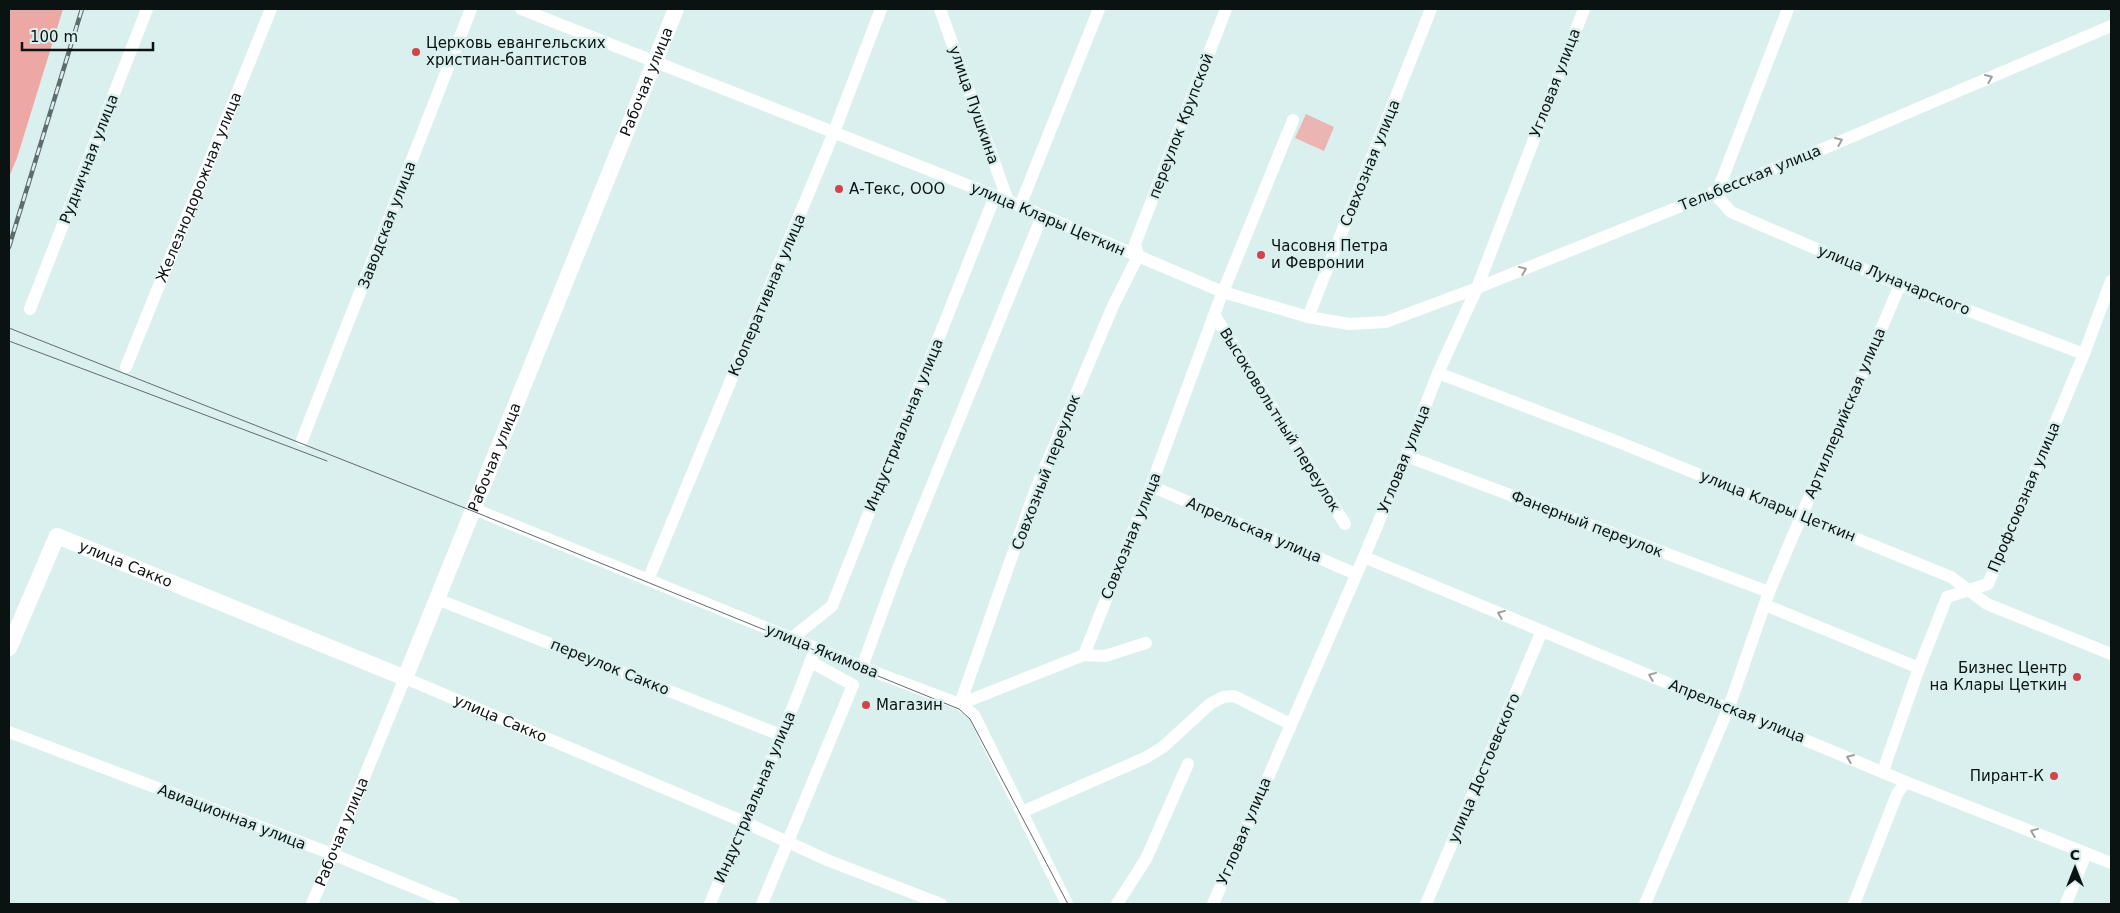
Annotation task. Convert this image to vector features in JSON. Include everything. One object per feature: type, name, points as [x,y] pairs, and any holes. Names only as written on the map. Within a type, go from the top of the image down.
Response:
[{"type":"main road","name":"Рабочая улица","points":[[405,678],[676,9]]},
{"type":"main road","name":"улица Сакко","points":[[9,648],[58,536],[405,678]]},
{"type":"street","name":"Рудничная улица","points":[[30,309],[147,9]]},
{"type":"street","name":"Железнодорожная улица","points":[[126,367],[271,9]]},
{"type":"street","name":"Заводская улица","points":[[302,440],[471,9]]},
{"type":"street","name":"улица Клары Цеткин","points":[[522,9],[1042,216],[1136,250],[1223,291],[1308,317],[1349,324],[1386,322]]},
{"type":"street","name":"Кооперативная улица","points":[[648,580],[834,132],[881,9]]},
{"type":"street","name":"улица Пушкина","points":[[940,9],[1008,201]]},
{"type":"street","points":[[1020,206],[1099,9]]},
{"type":"street","name":"переулок Крупской","points":[[1136,250],[1226,9]]},
{"type":"street","name":"Совхозная улица","points":[[1308,317],[1431,9]]},
{"type":"street","name":"Угловая улица","points":[[1213,904],[1364,557],[1438,373],[1478,288],[1584,9]]},
{"type":"street","points":[[1716,191],[1788,9]]},
{"type":"street","name":"Тельбесская улица","points":[[1386,322],[1478,288],[1818,151],[2111,26]]},
{"type":"street","name":"Совхозная улица","points":[[1084,655],[1151,486],[1223,291],[1293,120]]},
{"type":"street","name":"улица Луначарского","points":[[1716,191],[1731,212],[1900,285],[2084,354]]},
{"type":"street","name":"Индустриальная улица","points":[[792,638],[832,606],[995,196]]},
{"type":"street","points":[[862,667],[899,566],[1042,216]]},
{"type":"street","name":"Совхозный переулок","points":[[960,704],[1036,491],[1136,250]]},
{"type":"street","name":"Профсоюзная улица","points":[[1883,771],[1919,668],[1947,597],[1988,584],[2084,354],[2111,281]]},
{"type":"street","name":"Артиллерийская улица","points":[[1645,904],[1729,707],[1767,599],[1900,285]]},
{"type":"street","name":"Высоковольтный переулок","points":[[1215,316],[1345,524]]},
{"type":"street","name":"улица Клары Цеткин","points":[[1438,373],[1802,515],[1951,577],[1987,604],[2111,654]]},
{"type":"street","name":"Фанерный переулок","points":[[1406,456],[1767,599],[1919,668]]},
{"type":"street","name":"Апрельская улица","points":[[1151,486],[1356,574]]},
{"type":"street","name":"улица Якимова","points":[[474,508],[862,667],[960,704],[974,715],[1067,904]]},
{"type":"street","name":"Апрельская улица","points":[[1364,557],[1906,782],[2111,863]]},
{"type":"street","name":"переулок Сакко","points":[[437,599],[783,736]]},
{"type":"street","name":"улица Достоевского","points":[[1426,904],[1542,631]]},
{"type":"street","points":[[960,704],[1084,655],[1105,656],[1146,643]]},
{"type":"street","name":"Индустриальная улица","points":[[710,904],[783,736],[816,648]]},
{"type":"street","points":[[762,904],[853,685],[811,662]]},
{"type":"street","name":"улица Сакко","points":[[405,678],[744,822],[827,860],[941,904]]},
{"type":"street","name":"Рабочая улица","points":[[312,904],[405,678]]},
{"type":"street","points":[[1022,812],[1147,757],[1163,746],[1210,704],[1223,697],[1234,696],[1290,724]]},
{"type":"street","name":"Авиационная улица","points":[[9,732],[332,854],[454,904]]},
{"type":"street","points":[[1117,904],[1146,859],[1188,764]]},
{"type":"street","points":[[1854,904],[1896,794],[1906,782]]},
{"type":"street","points":[[2066,904],[2086,853]]},
{"type":"shaded area","points":[[9,9],[63,9],[17,158],[9,177]]},
{"type":"shaded area","points":[[1306,114],[1334,127],[1324,151],[1295,138]]},
{"type":"tram line","points":[[9,328],[480,514],[959,709],[970,719],[1068,904]]},
{"type":"tram line","points":[[9,341],[327,461]]},
{"type":"railway","points":[[9,247],[82,9]]},
{"type":"place","name":"Церковь евангельских христиан-баптистов","points":[[416,52]]},
{"type":"place","name":"А-Текс, ООО","points":[[839,189]]},
{"type":"place","name":"Часовня Петра и Февронии","points":[[1261,255]]},
{"type":"place","name":"Бизнес Центр на Клары Цеткин","points":[[2077,677]]},
{"type":"place","name":"Магазин","points":[[866,705]]},
{"type":"place","name":"Пирант-К","points":[[2054,776]]}]
